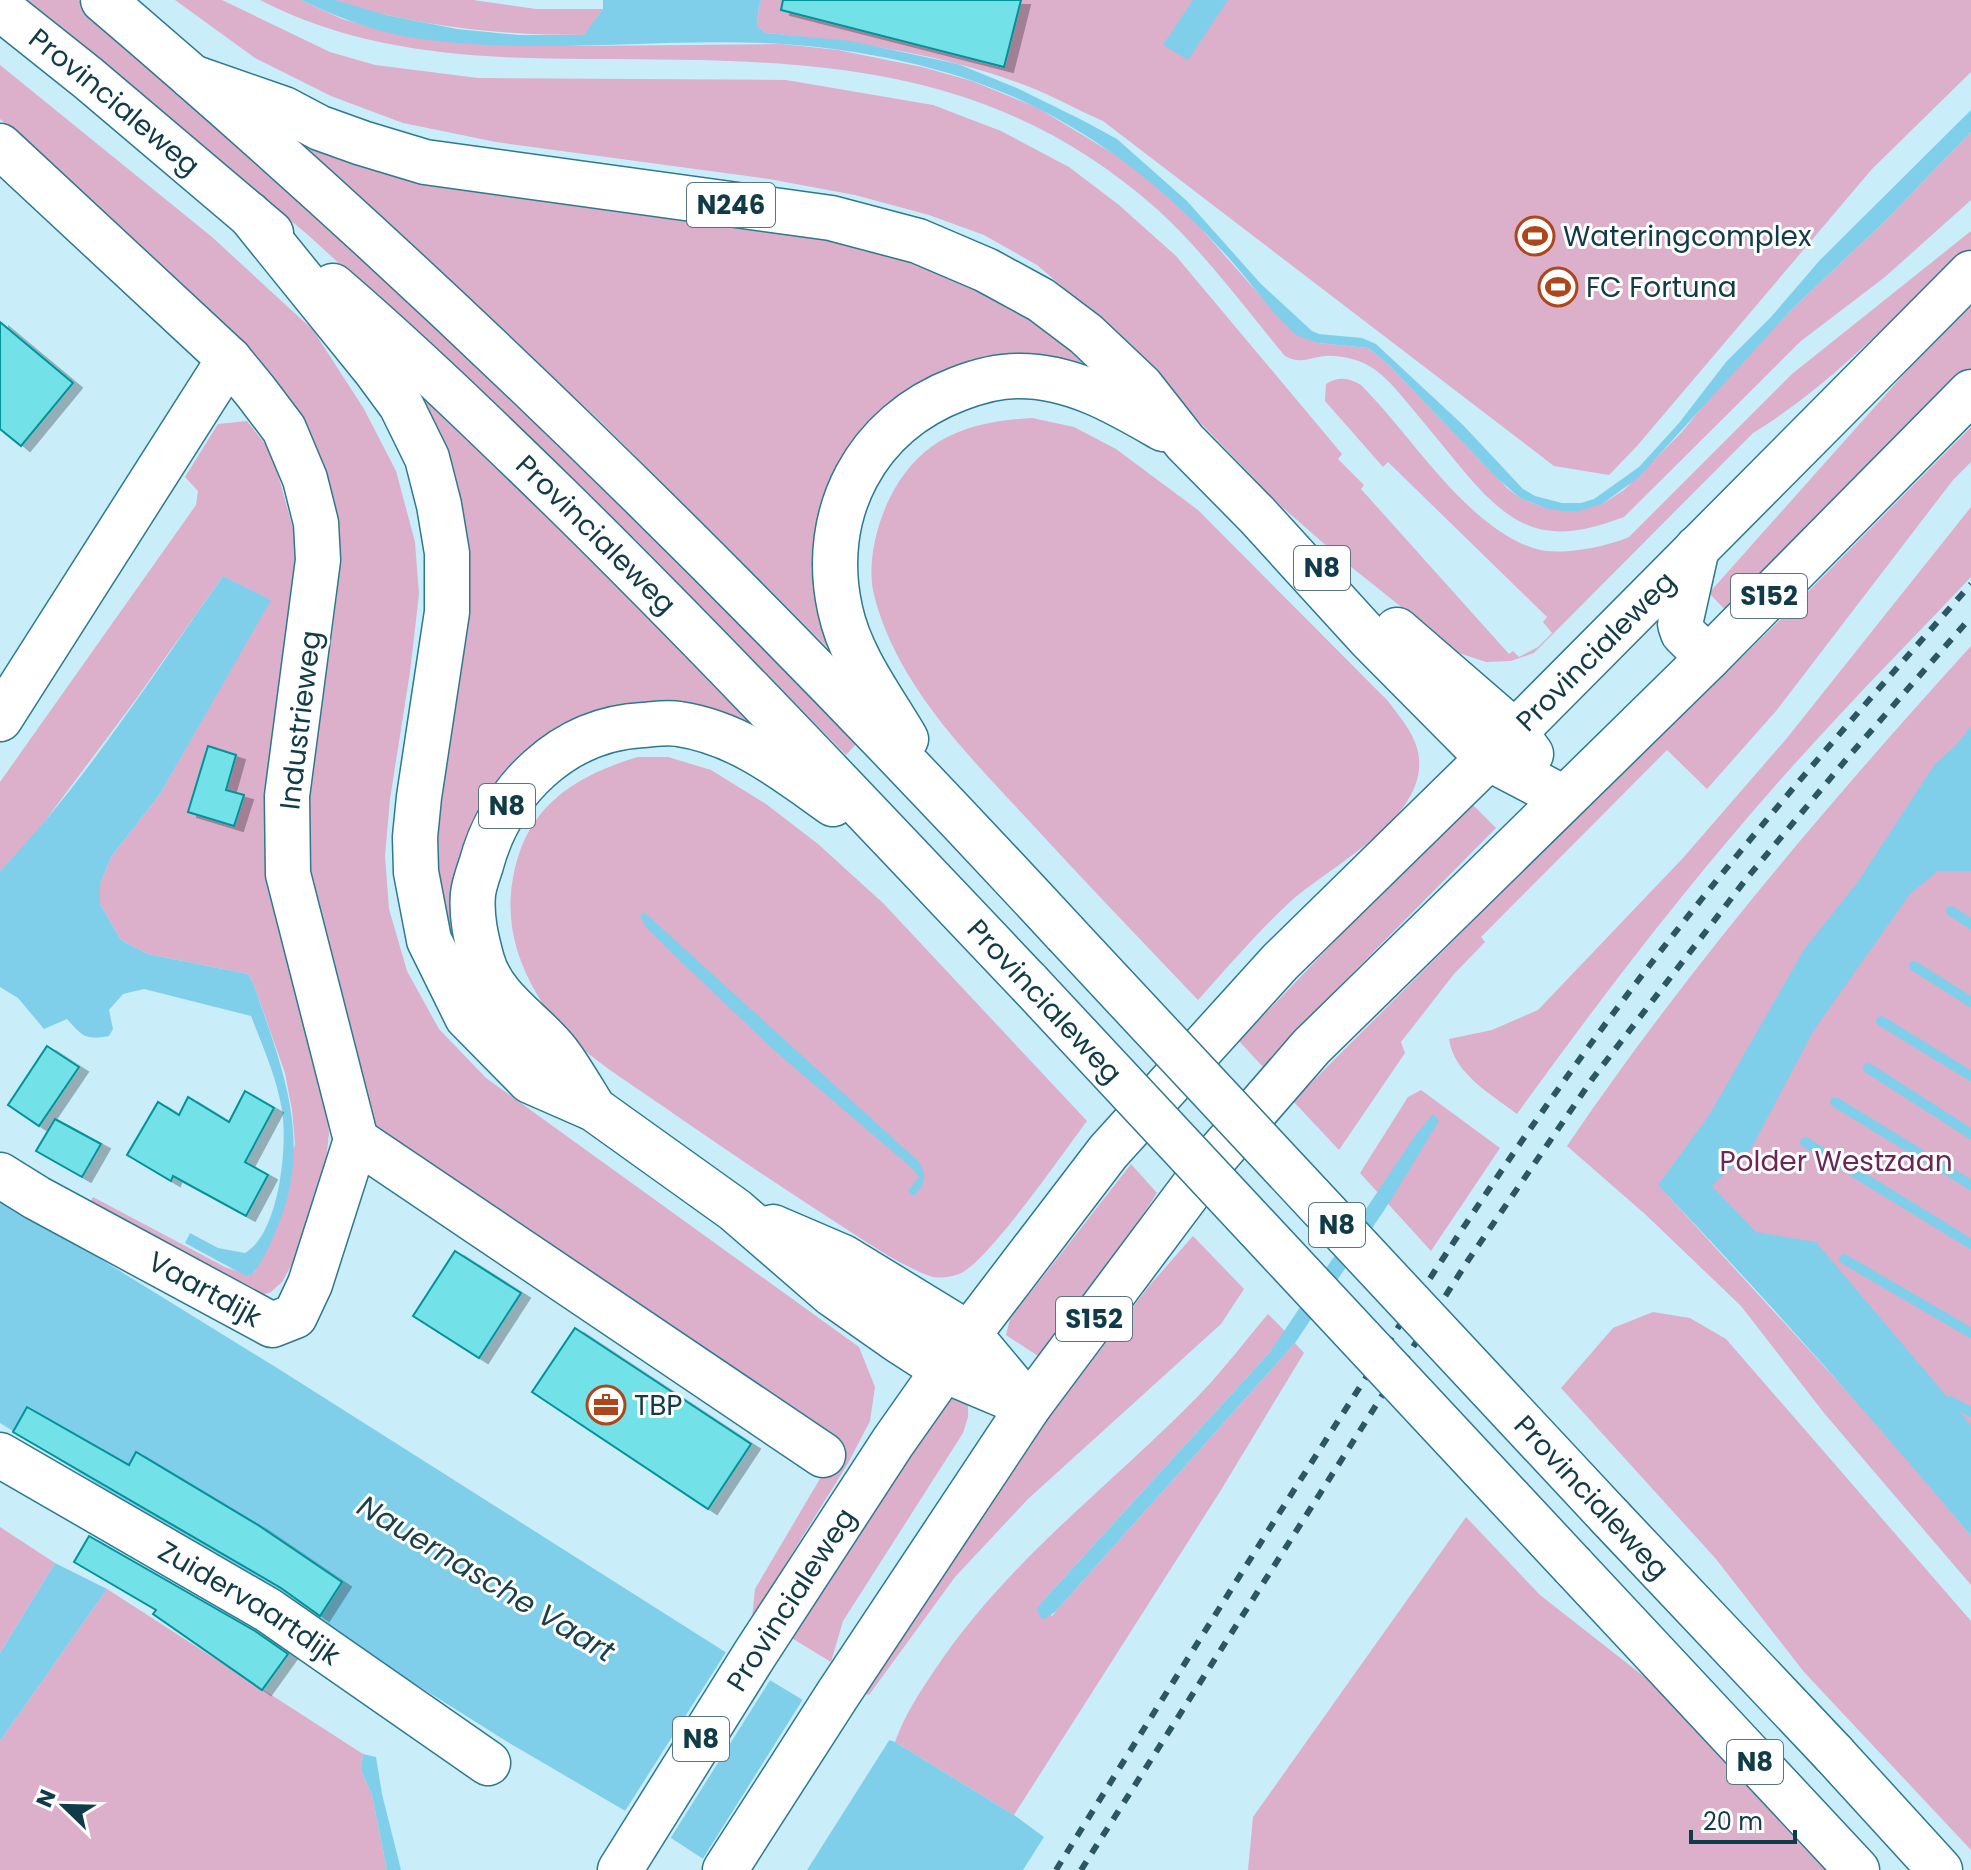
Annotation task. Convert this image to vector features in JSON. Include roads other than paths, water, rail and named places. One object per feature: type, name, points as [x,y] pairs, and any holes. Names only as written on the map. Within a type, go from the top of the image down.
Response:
[{"type":"main road","name":"Provincialeweg","points":[[103,0],[280,154],[557,412],[769,621],[944,802],[1940,1870]]},
{"type":"main road","name":"Provincialeweg","points":[[0,8],[383,328],[490,429],[712,649],[1029,983],[1857,1870]]},
{"type":"main road","name":"N246","points":[[192,77],[284,109],[320,128],[425,162],[831,218],[918,241],[986,270],[1041,300],[1086,334],[1141,386],[1185,442]]},
{"type":"main road","name":"Industrieweg","points":[[0,146],[229,359],[284,429],[305,479],[316,523],[318,560],[287,796],[288,874],[351,1119]]},
{"type":"main road","points":[[249,214],[401,405],[427,458],[439,505],[447,553],[447,612],[415,837],[416,872],[429,940],[467,1017],[530,1081],[594,1109]]},
{"type":"main road","name":"Provincialeweg","points":[[620,1870],[893,1442],[969,1334],[1108,1152],[1280,962],[1971,273]]},
{"type":"main road","points":[[0,719],[229,359]]},
{"type":"main road","name":"N8","points":[[944,802],[856,655],[843,620],[836,586],[838,525],[856,474],[902,421],[932,401],[967,386],[1016,375],[1067,381],[1124,407],[1185,442],[1257,515],[1370,639],[1564,798]]},
{"type":"main road","name":"S152","points":[[1029,1406],[1158,1231],[1261,1103],[1311,1047],[1708,658],[1971,392]]},
{"type":"main road","points":[[1697,548],[1680,624],[1683,633],[1708,658]]},
{"type":"main road","name":"N8","points":[[907,855],[755,750],[713,731],[676,723],[626,726],[586,737],[549,759],[515,793],[488,837],[473,893],[474,931],[483,965],[499,991],[557,1051],[594,1109],[735,1210],[832,1294],[944,1370],[1029,1406]]},
{"type":"main road","points":[[351,1119],[823,1455]]},
{"type":"main road","name":"Vaartdijk","points":[[0,1175],[272,1325],[295,1316],[310,1284],[351,1119]]},
{"type":"main road","name":"N8","points":[[735,1210],[843,1257],[969,1334],[1029,1406]]},
{"type":"main road","points":[[725,1870],[832,1702],[1029,1406]]},
{"type":"main road","name":"Zuidervaartdijk","points":[[0,1455],[268,1610],[488,1763]]},
{"type":"water","points":[[301,0],[335,0],[386,15],[457,29],[519,35],[584,35],[603,9],[603,0],[762,0],[757,26],[766,33],[851,41],[958,64],[1019,89],[1117,139],[1187,201],[1261,284],[1312,331],[1362,338],[1376,344],[1463,425],[1523,489],[1535,496],[1562,503],[1594,499],[1639,467],[1679,423],[1726,362],[1771,317],[1820,260],[1971,110],[1971,132],[1883,223],[1790,311],[1638,478],[1602,504],[1579,511],[1562,511],[1520,498],[1388,364],[1368,348],[1318,343],[1296,335],[1228,257],[1141,174],[1067,124],[1010,95],[915,64],[815,47],[736,42],[498,45],[403,36],[376,30]]},
{"type":"water","points":[[1193,0],[1228,0],[1188,60],[1163,45]]},
{"type":"water","points":[[223,576],[271,600],[160,794],[111,857],[100,884],[100,904],[121,940],[148,954],[248,974],[254,985],[275,1046],[290,1105],[293,1165],[288,1196],[277,1228],[251,1276],[185,1243],[190,1233],[218,1248],[245,1253],[257,1243],[273,1209],[282,1166],[284,1126],[273,1074],[251,1016],[144,989],[123,994],[109,1010],[113,1029],[109,1036],[95,1038],[81,1033],[67,1019],[44,1029],[18,998],[0,987],[0,871],[89,766]]},
{"type":"water","points":[[1971,727],[1971,871],[1938,871],[1910,894],[1814,1030],[1751,1149],[1712,1186],[1756,1232],[1816,1242],[1971,1425],[1971,1536],[1817,1358],[1658,1185],[1708,1117],[1805,948],[1857,883],[1935,764]]},
{"type":"water","points":[[644,912],[917,1160],[924,1178],[914,1196],[908,1191],[919,1177],[913,1169],[776,1052],[673,954],[646,927],[640,916]]},
{"type":"water","points":[[1433,1114],[1439,1121],[1391,1200],[1295,1343],[1056,1611],[1045,1619],[1041,1618],[1037,1610],[1039,1605],[1270,1352],[1415,1136]]},
{"type":"water","name":"Nauernasche Vaart","points":[[0,1197],[274,1366],[768,1679],[846,1726],[895,1742],[1014,1815],[1044,1837],[1023,1870],[720,1870],[506,1741],[0,1423]]},
{"type":"water","points":[[55,1563],[107,1589],[0,1741],[0,1653]]},
{"type":"water","points":[[363,1754],[376,1757],[401,1870],[387,1870],[372,1795],[361,1770]]},
{"type":"waterway","points":[[1951,911],[1971,924]]},
{"type":"waterway","points":[[1914,966],[1971,1002]]},
{"type":"waterway","points":[[1881,1021],[1971,1076]]},
{"type":"waterway","points":[[1868,1068],[1971,1134]]},
{"type":"waterway","points":[[1835,1102],[1971,1185]]},
{"type":"waterway","points":[[1805,1142],[1971,1244]]},
{"type":"waterway","points":[[1844,1259],[1971,1333]]},
{"type":"waterway","points":[[1950,1401],[1971,1412]]},
{"type":"railway","points":[[1056,1870],[1365,1379],[1550,1101],[1657,956],[1744,847],[1971,584]]},
{"type":"railway","points":[[1081,1870],[1467,1262],[1593,1078],[1747,878],[1971,617]]},
{"type":"place","name":"Wateringcomplex","points":[[1535,236]]},
{"type":"place","name":"FC Fortuna","points":[[1558,287]]},
{"type":"place","name":"TBP","points":[[606,1405]]},
{"type":"park label","name":"Polder Westzaan","points":[[1836,1161]]}]
